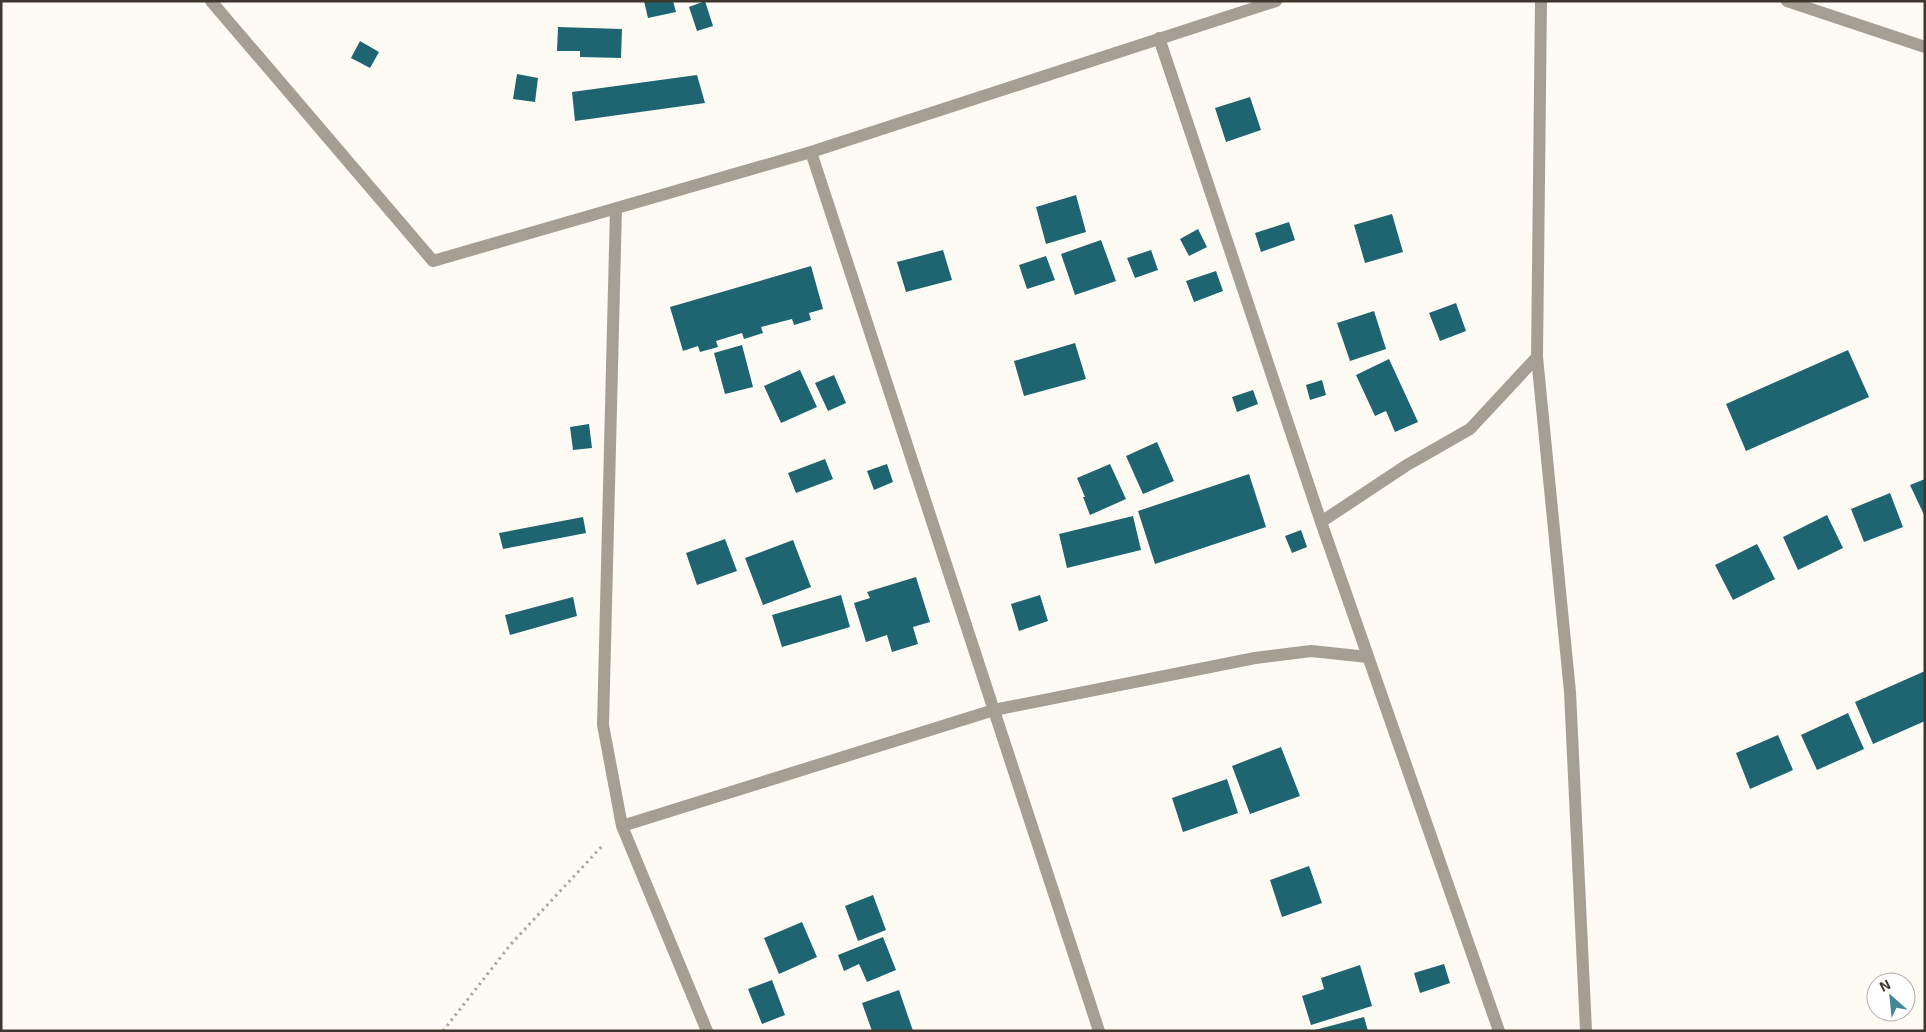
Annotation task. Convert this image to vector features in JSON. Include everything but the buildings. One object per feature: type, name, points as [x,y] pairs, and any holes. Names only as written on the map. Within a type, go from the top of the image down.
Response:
[{"type":"street","points":[[211,1],[433,261],[811,152],[1276,1]]},
{"type":"street","points":[[1541,1],[1537,357],[1570,692],[1586,1031]]},
{"type":"street","points":[[1787,1],[1925,47]]},
{"type":"street","points":[[1159,38],[1321,522],[1499,1031]]},
{"type":"street","points":[[811,152],[1099,1031]]},
{"type":"street","points":[[616,208],[603,725],[622,826],[707,1031]]},
{"type":"street","points":[[1321,522],[1407,465],[1470,429],[1537,357]]},
{"type":"street","points":[[622,826],[994,710],[1255,658],[1311,650],[1368,657]]},
{"type":"path","points":[[443,1031],[511,944],[622,826]]}]
